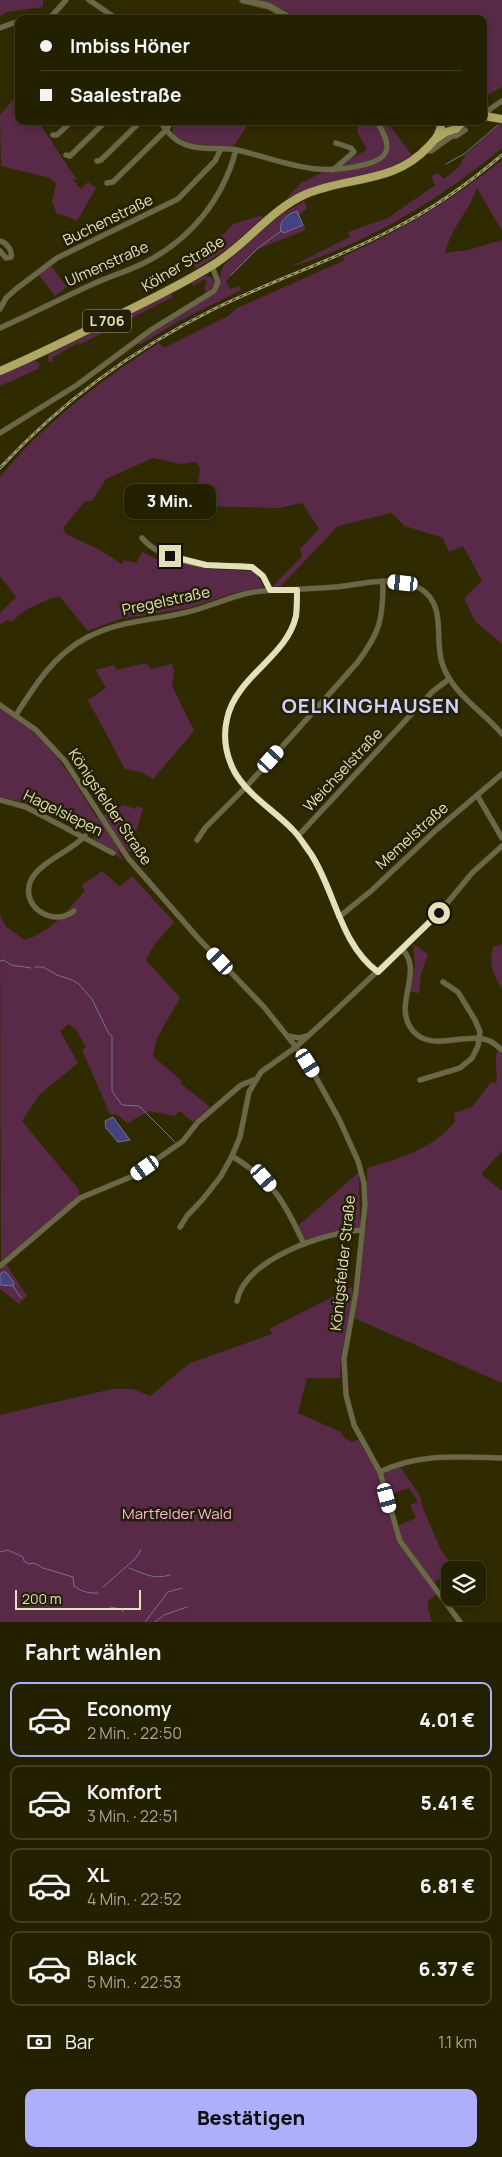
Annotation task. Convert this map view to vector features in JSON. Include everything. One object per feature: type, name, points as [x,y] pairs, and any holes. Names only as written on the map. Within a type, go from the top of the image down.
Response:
[{"type":"main road","points":[[487,116],[502,119]]},
{"type":"main road","name":"Kölner Straße","points":[[0,371],[139,305],[212,266],[233,251],[273,214],[294,200],[322,188],[378,177],[412,161],[426,150],[434,140],[440,125]]},
{"type":"main road","name":"Kölner Straße","points":[[443,125],[448,131]]},
{"type":"main road","name":"Kölner Straße","points":[[434,140],[461,125]]},
{"type":"street","points":[[53,15],[66,0]]},
{"type":"street","points":[[89,0],[111,15]]},
{"type":"street","points":[[243,0],[269,6],[285,15]]},
{"type":"street","points":[[0,28],[15,22]]},
{"type":"street","points":[[487,113],[502,101]]},
{"type":"street","points":[[53,135],[57,135],[68,125]]},
{"type":"street","points":[[66,155],[70,156],[102,125]]},
{"type":"street","points":[[97,161],[101,160],[137,125]]},
{"type":"street","points":[[163,125],[166,130],[185,145],[236,150],[296,167],[333,171],[373,162],[385,154],[388,142],[379,125]]},
{"type":"street","points":[[107,183],[113,182],[169,125]]},
{"type":"street","name":"Kölner Straße","points":[[426,150],[431,151],[452,136],[456,136],[462,125]]},
{"type":"street","points":[[333,171],[354,152],[351,148],[336,143]]},
{"type":"street","name":"Buchenstraße","points":[[0,309],[6,298],[57,258],[178,199],[215,161],[221,149]]},
{"type":"street","name":"Ulmenstraße","points":[[0,328],[98,281],[140,264],[172,246],[207,212],[225,183],[236,150]]},
{"type":"street","points":[[0,241],[11,251],[11,256],[6,258],[0,251]]},
{"type":"street","points":[[0,433],[77,385],[152,330],[214,291],[218,282],[212,266]]},
{"type":"street","points":[[0,301],[6,298]]},
{"type":"street","points":[[142,538],[149,546],[156,550],[188,561],[206,565],[252,567],[263,576],[270,590]]},
{"type":"street","points":[[197,840],[205,828],[246,786],[357,663],[369,647],[375,637],[381,618],[383,581]]},
{"type":"street","name":"Pregelstraße","points":[[16,714],[44,673],[57,660],[70,648],[101,630],[136,620],[189,612],[236,596],[270,590],[297,590],[383,581],[403,583],[419,588],[432,600],[438,617],[442,662],[449,679],[465,698],[494,724],[502,734]]},
{"type":"street","points":[[297,590],[296,616],[289,633],[237,694],[227,719],[225,739],[229,758],[237,776],[298,836],[322,875],[338,917],[362,957],[378,972]]},
{"type":"street","name":"Weichselstraße","points":[[298,836],[432,692],[449,679]]},
{"type":"street","name":"Königsfelder Straße","points":[[0,705],[16,714],[36,730],[58,752],[78,778],[114,838],[139,872],[198,938],[264,1007],[296,1047],[329,1100],[358,1161],[365,1194],[356,1292],[344,1359],[343,1380],[354,1425],[380,1472],[402,1545],[460,1622]]},
{"type":"street","name":"Memelstraße","points":[[338,917],[502,774]]},
{"type":"street","points":[[478,795],[502,838]]},
{"type":"street","name":"Hagelsiepen","points":[[0,800],[26,806],[113,852]]},
{"type":"street","points":[[74,911],[68,915],[54,918],[40,913],[32,903],[30,886],[31,880],[40,869],[85,836]]},
{"type":"street","points":[[180,1227],[221,1176],[232,1156],[240,1137],[249,1092],[256,1079],[267,1067],[296,1047],[378,972],[439,913],[472,873],[502,846]]},
{"type":"street","points":[[402,948],[408,954],[412,968],[404,1012],[413,1032],[420,1037],[432,1041],[480,1039],[490,1041],[502,1050]]},
{"type":"street","points":[[420,1080],[460,1068],[472,1058],[480,1039],[480,1028],[458,992],[443,982]]},
{"type":"street","points":[[287,1035],[299,1038],[309,1035]]},
{"type":"street","points":[[0,1266],[80,1198],[129,1178],[183,1141],[198,1122],[241,1085],[256,1079]]},
{"type":"street","points":[[232,1156],[256,1172],[276,1192],[304,1244]]},
{"type":"street","points":[[237,1301],[239,1290],[259,1270],[277,1258],[304,1244],[332,1234],[362,1230]]},
{"type":"street","points":[[380,1472],[396,1464],[426,1458],[462,1456],[502,1458]]},
{"type":"green space","points":[[0,0],[43,0],[43,7],[7,12],[0,16]]},
{"type":"green space","points":[[255,0],[502,0],[502,87],[487,95],[487,15],[292,15],[282,8]]},
{"type":"green space","points":[[15,98],[15,125],[41,125],[77,180],[72,179],[81,189],[88,182],[96,188],[77,221],[57,214],[52,202],[56,184],[50,178],[1,166],[0,115]]},
{"type":"green space","points":[[502,124],[502,148],[454,185],[402,218],[374,233],[318,258],[290,267],[350,237],[348,232],[388,218],[435,185],[431,176],[438,173],[444,179],[459,167],[465,155]]},
{"type":"green space","points":[[174,125],[248,125],[233,147],[184,141],[173,133]]},
{"type":"green space","points":[[359,125],[385,125],[391,127],[412,155],[382,170],[317,187],[286,199],[301,183],[367,150],[357,131]]},
{"type":"green space","points":[[502,160],[502,231],[477,188],[448,243],[445,253],[468,250],[502,240],[502,644],[475,621],[464,598],[482,581],[463,546],[449,552],[443,538],[405,526],[391,513],[338,526],[281,586],[272,587],[302,556],[300,549],[319,529],[302,503],[279,508],[196,506],[196,501],[199,499],[197,491],[200,468],[196,462],[181,464],[153,458],[106,479],[92,501],[85,501],[63,528],[66,534],[98,549],[122,564],[124,560],[136,563],[142,552],[163,562],[167,559],[209,569],[255,571],[264,587],[234,593],[189,608],[120,619],[88,631],[59,596],[28,609],[12,622],[7,620],[0,625],[0,613],[16,597],[0,576],[0,477],[35,438],[95,387],[159,343],[164,348],[228,316],[237,308],[345,260],[342,257],[425,214]]},
{"type":"green space","points":[[304,201],[307,208],[299,215],[306,230],[258,249],[226,281],[230,289],[239,286],[241,290],[177,322],[140,345],[138,343],[174,317],[215,293],[224,265],[277,217]]},
{"type":"green space","points":[[259,216],[263,217],[230,247],[196,269],[193,263],[210,248],[210,242],[224,234],[233,224]]},
{"type":"green space","points":[[51,266],[67,287],[55,296],[39,275]]},
{"type":"green space","points":[[206,275],[212,278],[215,283],[207,293],[204,288],[207,282],[205,279],[193,286],[192,283]]},
{"type":"green space","points":[[171,294],[173,297],[79,345],[78,343],[52,358],[53,362],[47,361],[49,354]]},
{"type":"green space","points":[[35,360],[40,364],[38,369],[0,386],[0,375]]},
{"type":"green space","points":[[146,663],[151,669],[172,664],[174,672],[172,686],[194,731],[153,779],[141,772],[125,769],[88,700],[106,688],[96,670],[114,665],[117,670]]},
{"type":"green space","points":[[0,708],[17,719],[45,743],[67,771],[97,818],[123,805],[136,809],[136,806],[143,808],[130,853],[125,847],[118,851],[123,860],[94,839],[94,835],[23,802],[0,797]]},
{"type":"green space","points":[[102,871],[120,887],[132,876],[174,922],[154,945],[146,960],[180,998],[157,1038],[153,1056],[182,1081],[180,1083],[210,1107],[193,1122],[181,1112],[178,1112],[175,1116],[149,1111],[128,1123],[117,1115],[110,1114],[82,1050],[86,1047],[76,1030],[69,1024],[60,1031],[78,1063],[39,1095],[22,1121],[79,1190],[79,1196],[1,1261],[0,915],[6,927],[25,940],[35,936],[58,920],[85,891],[81,886]]},
{"type":"green space","points":[[413,944],[428,954],[421,974],[419,993],[409,992],[415,965]]},
{"type":"green space","points":[[502,944],[502,989],[494,974],[491,958],[493,947]]},
{"type":"green space","points":[[497,1051],[502,1053],[502,1151],[481,1174],[502,1191],[502,1383],[354,1318],[367,1220],[367,1168],[392,1161],[426,1146],[446,1131],[455,1122],[454,1113],[472,1107],[491,1082],[496,1084]]},
{"type":"green space","points":[[359,1172],[360,1228],[333,1232],[306,1240],[298,1226]]},
{"type":"green space","points":[[6,1264],[27,1296],[19,1304],[0,1289],[0,1270]]},
{"type":"green space","name":"Martfelder Wald","points":[[352,1287],[352,1293],[354,1292],[341,1357],[340,1378],[307,1378],[298,1413],[341,1432],[345,1438],[352,1442],[359,1439],[380,1476],[397,1526],[416,1518],[410,1505],[418,1502],[409,1488],[389,1495],[383,1475],[399,1465],[420,1496],[424,1511],[441,1550],[449,1561],[441,1561],[441,1578],[433,1583],[440,1592],[428,1601],[432,1622],[0,1622],[0,1415],[112,1389],[133,1389],[150,1396],[190,1363],[272,1334],[269,1329]]},
{"type":"shaded area","points":[[297,211],[303,225],[284,233],[281,231],[280,227],[284,218]]},
{"type":"shaded area","points":[[113,1117],[130,1140],[118,1142],[106,1128],[105,1121]]},
{"type":"shaded area","points":[[2,1272],[6,1272],[14,1283],[13,1286],[0,1285],[0,1275]]},
{"type":"waterway","points":[[446,164],[464,154],[498,125]]},
{"type":"waterway","points":[[231,275],[258,248],[281,231]]},
{"type":"waterway","points":[[0,961],[4,960],[11,965],[31,968]]},
{"type":"waterway","points":[[35,967],[43,967],[57,975],[72,980],[79,984],[92,999],[109,1034],[112,1036],[112,1091],[122,1105],[139,1106],[175,1142]]},
{"type":"waterway","points":[[13,1286],[21,1298]]},
{"type":"waterway","points":[[0,1552],[8,1550],[23,1557],[24,1561],[29,1564],[34,1563],[43,1568],[73,1577],[74,1586],[77,1588],[85,1592],[98,1593]]},
{"type":"waterway","points":[[103,1587],[135,1559],[141,1550]]},
{"type":"waterway","points":[[129,1568],[154,1577],[170,1575]]},
{"type":"waterway","points":[[145,1622],[168,1592],[182,1588]]},
{"type":"waterway","points":[[110,1607],[122,1609],[123,1612]]},
{"type":"waterway","points":[[155,1622],[164,1615],[187,1607]]},
{"type":"railway","points":[[0,468],[23,444],[73,399],[155,341],[214,309],[349,250],[408,221],[450,195],[502,155]]},
{"type":"district","name":"OELKINGHAUSEN","points":[[371,706]]},
{"type":"route","points":[[170,556],[206,565],[252,567],[263,576],[270,590],[297,590],[296,616],[289,633],[237,694],[229,710],[225,729],[226,749],[232,768],[237,776],[293,829],[312,857],[322,875],[338,917],[366,962],[378,972],[439,913]]}]
